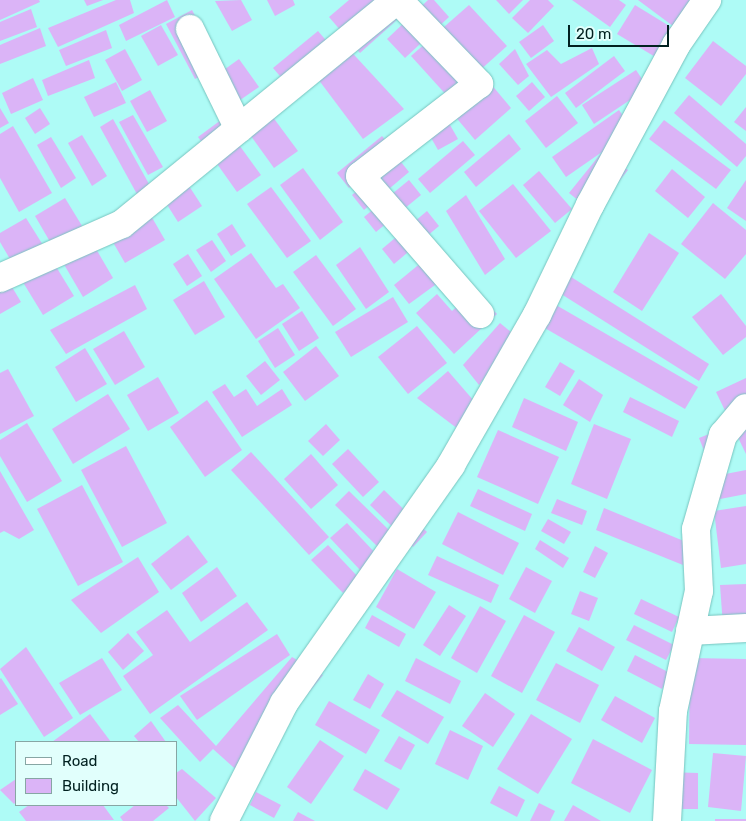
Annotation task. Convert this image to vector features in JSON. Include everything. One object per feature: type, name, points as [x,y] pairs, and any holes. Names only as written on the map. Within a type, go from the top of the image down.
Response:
[{"type":"street","points":[[0,278],[122,224],[398,0],[479,84],[360,176],[480,314]]},
{"type":"street","points":[[224,821],[284,703],[451,465],[537,315],[676,45],[707,0]]},
{"type":"street","points":[[190,29],[239,129]]},
{"type":"street","points":[[667,821],[673,711],[699,591],[696,529],[723,435],[746,408]]},
{"type":"street","points":[[690,631],[746,628]]},
{"type":"building","points":[[0,0],[39,0],[40,2],[0,20]]},
{"type":"building","points":[[84,0],[103,0],[87,6]]},
{"type":"building","points":[[116,0],[130,0],[134,13],[58,47],[48,28]]},
{"type":"building","points":[[167,0],[175,17],[126,41],[119,25]]},
{"type":"building","points":[[241,0],[252,20],[232,31],[215,1]]},
{"type":"building","points":[[267,0],[293,0],[295,5],[275,16]]},
{"type":"building","points":[[349,0],[419,0],[360,53],[329,17]]},
{"type":"building","points":[[428,0],[434,0],[449,17],[405,58],[387,39]]},
{"type":"building","points":[[496,0],[523,0],[509,14]]},
{"type":"building","points":[[530,0],[548,0],[554,6],[528,33],[512,18]]},
{"type":"building","points":[[572,0],[619,0],[626,5],[610,27]]},
{"type":"building","points":[[638,0],[699,0],[677,29]]},
{"type":"building","points":[[469,5],[507,46],[449,98],[411,56]]},
{"type":"building","points":[[635,5],[679,32],[662,61],[617,34]]},
{"type":"building","points":[[31,9],[37,27],[0,41],[0,22]]},
{"type":"building","points":[[192,10],[222,65],[195,79],[166,24]]},
{"type":"building","points":[[161,25],[178,55],[158,66],[141,36]]},
{"type":"building","points":[[543,25],[554,41],[531,58],[519,42]]},
{"type":"building","points":[[40,28],[46,46],[0,64],[0,45]]},
{"type":"building","points":[[106,30],[112,48],[66,66],[59,50]]},
{"type":"building","points":[[318,31],[330,45],[286,83],[273,68]]},
{"type":"building","points":[[713,41],[746,66],[746,74],[721,106],[685,78]]},
{"type":"building","points":[[345,45],[404,109],[363,139],[312,71]]},
{"type":"building","points":[[592,48],[599,64],[551,97],[526,64],[547,50],[561,64]]},
{"type":"building","points":[[125,49],[142,80],[122,91],[105,60]]},
{"type":"building","points":[[515,49],[529,76],[518,85],[499,64]]},
{"type":"building","points":[[614,56],[625,71],[576,108],[565,93]]},
{"type":"building","points":[[239,59],[259,87],[223,112],[203,85]]},
{"type":"building","points":[[89,60],[95,78],[48,96],[42,80]]},
{"type":"building","points":[[636,70],[648,88],[594,124],[582,105]]},
{"type":"building","points":[[485,77],[511,108],[475,140],[448,108]]},
{"type":"building","points":[[33,78],[43,100],[11,114],[2,93]]},
{"type":"building","points":[[116,82],[126,103],[94,117],[84,97]]},
{"type":"building","points":[[532,82],[545,97],[529,111],[516,96]]},
{"type":"building","points":[[150,90],[167,121],[147,132],[130,101]]},
{"type":"building","points":[[689,95],[746,144],[746,156],[737,167],[674,113]]},
{"type":"building","points":[[557,96],[578,123],[546,148],[525,121]]},
{"type":"building","points":[[258,97],[298,151],[274,168],[235,114]]},
{"type":"building","points":[[746,107],[746,131],[734,122]]},
{"type":"building","points":[[0,108],[9,123],[0,128]]},
{"type":"building","points":[[40,108],[50,124],[35,134],[25,118]]},
{"type":"building","points":[[441,109],[458,139],[438,150],[421,120]]},
{"type":"building","points":[[619,110],[633,130],[604,151],[628,170],[594,213],[569,193],[602,152],[566,177],[552,157]]},
{"type":"building","points":[[133,115],[163,167],[148,175],[119,122]]},
{"type":"building","points":[[113,119],[154,193],[138,196],[100,127]]},
{"type":"building","points":[[221,120],[261,175],[237,192],[198,137]]},
{"type":"building","points":[[664,120],[731,170],[716,189],[649,139]]},
{"type":"building","points":[[13,126],[52,193],[19,212],[0,178],[0,134]]},
{"type":"building","points":[[509,134],[521,149],[476,187],[464,172]]},
{"type":"building","points":[[82,135],[107,176],[92,186],[68,143]]},
{"type":"building","points":[[382,136],[394,150],[349,188],[337,173]]},
{"type":"building","points":[[51,137],[76,178],[61,188],[37,145]]},
{"type":"building","points":[[463,141],[475,155],[430,193],[418,179]]},
{"type":"building","points":[[397,157],[409,172],[364,210],[352,195]]},
{"type":"building","points":[[176,166],[202,206],[178,222],[152,181]]},
{"type":"building","points":[[303,168],[343,222],[320,240],[280,185]]},
{"type":"building","points":[[672,169],[705,197],[688,218],[655,191]]},
{"type":"building","points":[[539,171],[572,209],[555,223],[523,185]]},
{"type":"building","points":[[409,180],[421,195],[376,232],[364,217]]},
{"type":"building","points":[[746,180],[746,221],[727,208]]},
{"type":"building","points":[[513,184],[551,231],[516,258],[479,211]]},
{"type":"building","points":[[271,187],[311,241],[287,258],[247,204]]},
{"type":"building","points":[[466,195],[505,259],[485,275],[446,211]]},
{"type":"building","points":[[65,198],[87,234],[56,252],[35,216]]},
{"type":"building","points":[[143,202],[165,240],[125,263],[103,225]]},
{"type":"building","points":[[713,203],[746,230],[746,254],[725,279],[681,244]]},
{"type":"building","points":[[427,211],[439,226],[394,264],[382,249]]},
{"type":"building","points":[[26,218],[48,253],[17,271],[0,242],[0,233]]},
{"type":"building","points":[[232,224],[246,246],[231,256],[217,234]]},
{"type":"building","points":[[649,233],[679,253],[642,311],[613,292]]},
{"type":"building","points":[[212,240],[226,261],[211,272],[196,250]]},
{"type":"building","points":[[92,242],[113,278],[83,297],[62,261]]},
{"type":"building","points":[[360,247],[389,292],[366,309],[336,265]]},
{"type":"building","points":[[439,248],[457,269],[409,304],[394,285]]},
{"type":"building","points":[[251,253],[276,288],[283,284],[300,308],[256,339],[214,279]]},
{"type":"building","points":[[188,254],[202,276],[187,286],[173,264]]},
{"type":"building","points":[[316,255],[356,309],[333,326],[293,272]]},
{"type":"building","points":[[52,260],[74,296],[43,315],[21,279]]},
{"type":"building","points":[[0,267],[21,302],[0,314]]},
{"type":"building","points":[[568,275],[709,364],[699,381],[558,292]]},
{"type":"building","points":[[204,281],[225,317],[195,335],[173,300]]},
{"type":"building","points":[[135,285],[147,309],[66,354],[50,330]]},
{"type":"building","points":[[474,290],[497,314],[454,354],[416,313],[437,294],[452,311]]},
{"type":"building","points":[[721,294],[746,326],[746,337],[723,355],[692,317]]},
{"type":"building","points":[[393,297],[408,322],[351,357],[335,332]]},
{"type":"building","points":[[556,305],[698,387],[685,409],[543,327]]},
{"type":"building","points":[[302,311],[319,338],[299,351],[282,324]]},
{"type":"building","points":[[500,323],[516,336],[479,385],[463,365]]},
{"type":"building","points":[[417,326],[447,363],[408,394],[378,357]]},
{"type":"building","points":[[278,328],[295,355],[275,368],[258,341]]},
{"type":"building","points":[[124,331],[145,367],[115,385],[93,349]]},
{"type":"building","points":[[316,346],[339,376],[305,401],[283,372]]},
{"type":"building","points":[[85,348],[107,384],[76,402],[55,367]]},
{"type":"building","points":[[265,361],[280,380],[261,395],[246,376]]},
{"type":"building","points":[[560,362],[575,371],[560,396],[545,387]]},
{"type":"building","points":[[8,369],[34,416],[0,434],[0,373]]},
{"type":"building","points":[[448,371],[474,401],[458,429],[417,398]]},
{"type":"building","points":[[158,377],[179,413],[148,431],[127,395]]},
{"type":"building","points":[[746,378],[746,454],[716,392]]},
{"type":"building","points":[[579,379],[603,395],[590,422],[563,405]]},
{"type":"building","points":[[225,384],[234,397],[246,389],[257,406],[282,389],[292,405],[242,437],[212,392]]},
{"type":"building","points":[[108,394],[130,429],[73,464],[52,429]]},
{"type":"building","points":[[630,397],[679,421],[672,437],[623,412]]},
{"type":"building","points":[[524,398],[578,422],[566,451],[512,427]]},
{"type":"building","points":[[207,400],[242,450],[205,477],[170,427]]},
{"type":"building","points":[[27,423],[62,481],[27,502],[0,456],[0,440]]},
{"type":"building","points":[[326,424],[340,440],[323,456],[308,441]]},
{"type":"building","points":[[594,424],[631,439],[607,499],[571,484]]},
{"type":"building","points":[[498,430],[559,457],[538,504],[477,477]]},
{"type":"building","points":[[714,432],[710,466],[699,438]]},
{"type":"building","points":[[126,446],[167,523],[122,547],[81,470]]},
{"type":"building","points":[[348,449],[379,482],[363,497],[332,464]]},
{"type":"building","points":[[251,452],[329,537],[309,555],[231,470]]},
{"type":"building","points":[[311,454],[338,485],[311,509],[284,479]]},
{"type":"building","points":[[746,470],[746,494],[715,500],[710,477]]},
{"type":"building","points":[[0,471],[34,530],[19,539],[4,531],[0,533]]},
{"type":"building","points":[[82,485],[123,562],[78,586],[37,509]]},
{"type":"building","points":[[478,489],[532,514],[525,531],[470,506]]},
{"type":"building","points":[[384,490],[427,532],[413,547],[370,505]]},
{"type":"building","points":[[349,491],[392,533],[378,547],[335,505]]},
{"type":"building","points":[[557,499],[587,511],[582,525],[551,513]]},
{"type":"building","points":[[746,506],[746,564],[721,568],[714,511]]},
{"type":"building","points":[[604,508],[691,544],[683,565],[596,530]]},
{"type":"building","points":[[458,512],[519,543],[503,575],[442,544]]},
{"type":"building","points":[[548,519],[571,532],[564,544],[541,531]]},
{"type":"building","points":[[347,523],[378,556],[361,571],[330,538]]},
{"type":"building","points":[[188,535],[208,562],[171,590],[151,564]]},
{"type":"building","points":[[540,540],[569,558],[563,568],[535,549]]},
{"type":"building","points":[[328,545],[359,578],[343,593],[311,560]]},
{"type":"building","points":[[595,546],[608,553],[595,578],[583,572]]},
{"type":"building","points":[[437,556],[499,585],[491,603],[428,575]]},
{"type":"building","points":[[138,557],[159,592],[101,633],[71,600]]},
{"type":"building","points":[[217,567],[237,596],[201,622],[182,593]]},
{"type":"building","points":[[526,567],[552,581],[535,613],[509,599]]},
{"type":"building","points":[[397,569],[436,592],[414,629],[376,607]]},
{"type":"building","points":[[746,584],[746,625],[723,626],[720,585]]},
{"type":"building","points":[[580,591],[598,598],[589,621],[571,614]]},
{"type":"building","points":[[641,599],[679,617],[672,632],[634,614]]},
{"type":"building","points":[[247,602],[268,630],[150,714],[123,676],[153,655],[136,632],[167,610],[190,642]]},
{"type":"building","points":[[449,605],[466,616],[440,656],[423,645]]},
{"type":"building","points":[[480,606],[506,621],[477,673],[451,658]]},
{"type":"building","points":[[372,615],[406,634],[399,647],[365,628]]},
{"type":"building","points":[[524,615],[555,632],[522,693],[491,676]]},
{"type":"building","points":[[634,625],[674,645],[666,660],[626,640]]},
{"type":"building","points":[[579,627],[615,647],[602,671],[566,651]]},
{"type":"building","points":[[128,633],[144,651],[123,670],[108,652]]},
{"type":"building","points":[[277,634],[290,655],[197,720],[180,696]]},
{"type":"building","points":[[26,647],[73,718],[44,737],[0,669]]},
{"type":"building","points":[[635,655],[670,673],[662,689],[627,671]]},
{"type":"building","points":[[292,657],[323,675],[242,775],[213,749],[200,762],[160,718],[178,705],[216,746]]},
{"type":"building","points":[[102,658],[122,690],[80,715],[59,683]]},
{"type":"building","points":[[416,658],[461,681],[450,704],[405,681]]},
{"type":"building","points":[[690,658],[746,659],[746,745],[689,744]]},
{"type":"building","points":[[556,663],[599,685],[580,723],[536,700]]},
{"type":"building","points":[[368,674],[384,684],[370,709],[353,700]]},
{"type":"building","points":[[0,679],[18,704],[0,715]]},
{"type":"building","points":[[397,690],[444,717],[428,744],[381,716]]},
{"type":"building","points":[[485,693],[515,714],[493,747],[462,726]]},
{"type":"building","points":[[615,696],[655,718],[642,743],[601,720]]},
{"type":"building","points":[[329,701],[380,730],[366,754],[315,725]]},
{"type":"building","points":[[90,714],[110,741],[53,741]]},
{"type":"building","points":[[531,714],[572,739],[538,794],[497,769]]},
{"type":"building","points":[[151,721],[165,741],[138,741],[134,736]]},
{"type":"building","points":[[450,730],[483,746],[468,780],[435,764]]},
{"type":"building","points":[[399,736],[415,745],[401,770],[384,761]]},
{"type":"building","points":[[593,739],[652,770],[630,813],[571,783]]},
{"type":"building","points":[[320,740],[344,756],[311,804],[287,787]]},
{"type":"building","points":[[713,753],[746,756],[741,811],[708,807]]},
{"type":"building","points":[[182,769],[216,798],[195,821],[178,800],[178,772]]},
{"type":"building","points":[[365,769],[400,789],[387,810],[353,790]]},
{"type":"building","points":[[667,772],[698,773],[698,809],[666,809]]},
{"type":"building","points":[[15,780],[15,803],[14,804],[0,790]]},
{"type":"building","points":[[499,786],[525,800],[517,817],[490,803]]},
{"type":"building","points":[[256,792],[281,805],[274,818],[250,805]]},
{"type":"building","points":[[539,803],[555,811],[550,821],[530,821]]},
{"type":"building","points":[[573,805],[601,821],[564,821]]},
{"type":"building","points":[[28,806],[104,806],[114,820],[26,821],[19,812]]},
{"type":"building","points":[[134,806],[167,806],[169,808],[153,821],[123,821],[120,817]]},
{"type":"building","points":[[298,812],[315,821],[293,821]]},
{"type":"building","points":[[715,819],[746,819],[746,821],[715,821]]}]
